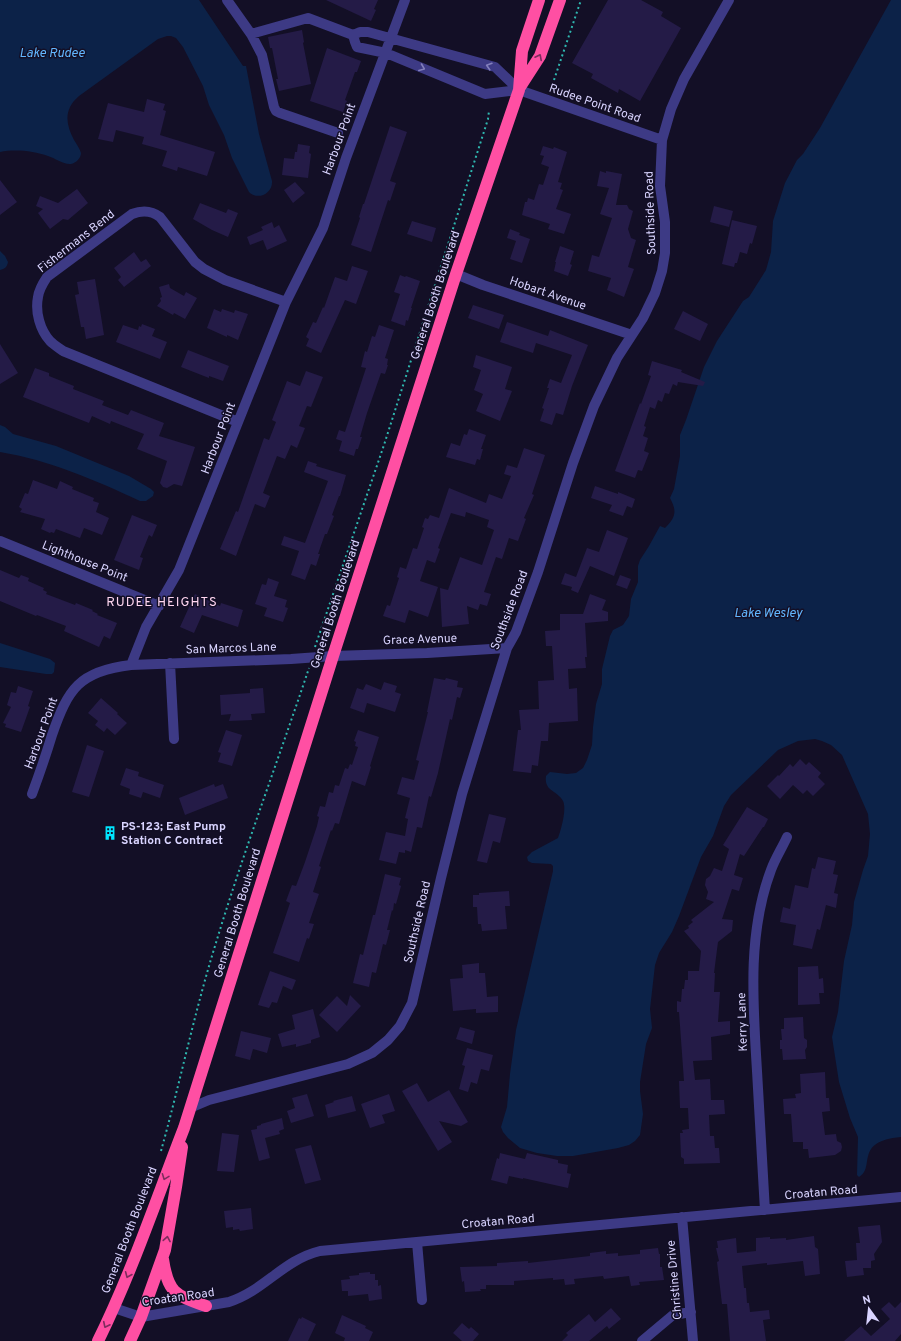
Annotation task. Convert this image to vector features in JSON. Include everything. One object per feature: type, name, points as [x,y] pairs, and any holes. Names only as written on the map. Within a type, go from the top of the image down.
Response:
[{"type":"highway","name":"General Booth Boulevard","points":[[519,90],[522,51],[538,0]]},
{"type":"highway","name":"General Booth Boulevard","points":[[98,1341],[114,1308],[142,1241],[184,1128],[333,656],[456,274],[519,90],[540,56],[560,0]]},
{"type":"highway","name":"General Booth Boulevard","points":[[130,1341],[142,1317],[162,1257],[176,1187],[184,1128]]},
{"type":"highway","points":[[162,1257],[166,1277],[172,1288],[184,1298],[206,1306]]},
{"type":"street","points":[[227,0],[262,55],[276,111],[338,133]]},
{"type":"street","name":"Harbour Point","points":[[32,794],[61,710],[69,694],[79,684],[99,672],[118,666],[131,665],[146,627],[179,570],[286,302],[323,228],[346,158],[405,0]]},
{"type":"street","name":"Southside Road","points":[[190,1108],[209,1100],[348,1064],[372,1053],[388,1040],[400,1026],[412,1003],[440,878],[462,794],[508,648],[516,632],[538,572],[586,425],[605,380],[650,306],[662,271],[665,253],[665,222],[660,186],[662,140],[670,109],[684,79],[729,0]]},
{"type":"street","points":[[250,34],[308,18],[353,35],[360,32],[368,32],[495,67],[519,90]]},
{"type":"street","points":[[353,35],[357,47],[386,53],[485,94],[519,90]]},
{"type":"street","name":"Rudee Point Road","points":[[519,90],[662,140]]},
{"type":"street","name":"Fishermans Bend","points":[[238,422],[63,351],[51,343],[45,335],[40,324],[37,306],[38,296],[47,277],[132,214],[141,210],[154,212],[160,217],[195,262],[204,269],[226,280],[286,302]]},
{"type":"street","name":"Hobart Avenue","points":[[456,274],[490,288],[632,335]]},
{"type":"street","name":"Lighthouse Point","points":[[0,541],[159,606]]},
{"type":"street","name":"Grace Avenue","points":[[333,656],[427,653],[508,648]]},
{"type":"street","name":"San Marcos Lane","points":[[131,665],[333,656]]},
{"type":"street","points":[[170,663],[174,740]]},
{"type":"street","name":"Kerry Lane","points":[[765,1210],[753,1002],[753,959],[763,898],[771,869],[787,837]]},
{"type":"street","name":"Croatan Road","points":[[114,1308],[142,1317],[228,1302],[241,1298],[292,1262],[310,1254],[320,1252],[901,1197]]},
{"type":"street","name":"Christine Drive","points":[[682,1217],[693,1341]]},
{"type":"street","points":[[417,1242],[422,1300]]},
{"type":"street","points":[[642,1341],[673,1315],[690,1312]]},
{"type":"path","points":[[554,80],[581,0]]},
{"type":"path","points":[[160,1157],[195,1016],[228,904],[384,445],[488,119],[489,111]]},
{"type":"water","name":"Lake Rudee","points":[[0,0],[199,0],[243,66],[246,66],[259,134],[272,181],[272,185],[268,192],[257,196],[249,192],[232,158],[224,135],[209,105],[203,86],[183,47],[176,38],[171,36],[158,39],[74,101],[68,111],[68,122],[71,134],[81,153],[75,163],[65,163],[43,154],[31,152],[0,152]]},
{"type":"water","name":"Lake Wesley","points":[[891,0],[901,0],[901,1137],[886,1139],[871,1149],[864,1173],[859,1177],[857,1175],[858,1137],[850,1118],[839,1082],[832,1037],[838,1012],[844,961],[852,925],[854,902],[868,856],[870,834],[868,814],[842,755],[831,745],[815,739],[798,741],[778,750],[731,795],[724,806],[713,836],[701,857],[679,916],[672,932],[659,953],[655,965],[650,1009],[652,1028],[646,1044],[640,1082],[643,1114],[640,1135],[629,1145],[573,1156],[557,1156],[537,1153],[520,1148],[508,1138],[501,1127],[507,1107],[516,1030],[553,871],[553,866],[551,864],[532,863],[528,861],[527,857],[532,852],[558,838],[564,814],[563,801],[549,788],[546,781],[546,776],[550,772],[567,774],[576,773],[583,768],[587,760],[592,745],[596,704],[602,684],[602,669],[610,636],[613,630],[623,625],[629,616],[631,599],[638,582],[638,566],[640,560],[660,526],[665,528],[673,517],[674,507],[670,498],[674,489],[680,456],[680,435],[704,367],[717,341],[743,301],[749,297],[766,270],[771,252],[773,221],[785,183],[797,160],[803,154],[820,128]]},
{"type":"water","points":[[0,251],[8,262],[6,268],[0,270]]},
{"type":"water","points":[[0,425],[5,427],[13,434],[56,446],[129,476],[151,489],[154,492],[153,496],[146,501],[140,501],[89,478],[54,465],[0,452]]},
{"type":"water","points":[[0,643],[50,659],[55,663],[54,672],[52,674],[46,674],[0,667]]},
{"type":"building","points":[[326,0],[378,0],[374,9],[376,10],[371,21]]},
{"type":"building","points":[[608,0],[641,0],[663,12],[661,16],[681,28],[640,101],[619,89],[618,93],[591,78],[593,74],[572,63]]},
{"type":"building","points":[[302,30],[311,84],[279,91],[272,48],[270,48],[268,37]]},
{"type":"building","points":[[327,48],[361,61],[357,72],[355,72],[345,100],[347,101],[343,112],[310,101]]},
{"type":"building","points":[[147,99],[165,104],[163,110],[166,111],[160,135],[215,152],[207,176],[178,167],[177,171],[162,166],[167,151],[142,144],[144,137],[116,130],[113,142],[98,139],[108,103],[144,112]]},
{"type":"building","points":[[390,126],[407,132],[390,181],[396,183],[390,201],[388,200],[371,252],[351,245],[363,204]]},
{"type":"building","points":[[298,144],[310,146],[309,153],[311,154],[308,178],[282,175],[284,158],[294,159]]},
{"type":"building","points":[[543,146],[553,149],[554,147],[567,152],[558,182],[562,183],[560,189],[563,190],[556,209],[571,214],[564,234],[548,229],[550,224],[522,215],[525,202],[527,202],[528,198],[534,200],[539,184],[543,185],[549,167],[541,164],[544,156],[540,155]]},
{"type":"building","points":[[600,171],[622,174],[616,205],[627,205],[629,209],[633,211],[628,229],[631,238],[636,240],[628,267],[634,269],[624,297],[607,290],[611,278],[588,271],[592,255],[599,257],[612,218],[600,214],[609,188],[597,186]]},
{"type":"building","points":[[0,180],[17,202],[0,215]]},
{"type":"building","points":[[295,182],[305,193],[293,203],[284,190]]},
{"type":"building","points":[[77,189],[88,203],[68,220],[63,219],[50,229],[38,213],[43,209],[36,206],[40,196],[58,203]]},
{"type":"building","points":[[200,203],[226,213],[228,209],[238,213],[228,237],[193,219]]},
{"type":"building","points":[[714,206],[733,211],[729,227],[710,222]]},
{"type":"building","points":[[732,220],[757,226],[752,244],[750,243],[747,254],[740,252],[737,263],[735,263],[734,267],[722,264]]},
{"type":"building","points":[[412,221],[436,228],[432,242],[407,234]]},
{"type":"building","points":[[272,222],[274,228],[279,225],[287,241],[267,250],[263,240],[250,245],[247,237],[263,230],[261,227]]},
{"type":"building","points":[[510,229],[520,233],[519,235],[530,239],[522,263],[510,259],[516,241],[507,238]]},
{"type":"building","points":[[560,246],[574,251],[570,264],[572,265],[568,276],[554,271]]},
{"type":"building","points":[[134,252],[141,262],[146,259],[151,266],[124,287],[118,280],[121,277],[114,268]]},
{"type":"building","points":[[352,266],[368,271],[356,304],[345,300],[321,353],[306,346],[309,339],[306,337],[313,322],[316,323],[323,307],[324,308],[335,277],[347,281]]},
{"type":"building","points":[[400,275],[420,281],[408,321],[406,320],[405,326],[391,321],[400,294],[394,292]]},
{"type":"building","points":[[95,279],[104,335],[86,339],[84,327],[81,327],[75,295],[79,294],[77,282]]},
{"type":"building","points":[[169,284],[170,288],[184,296],[186,292],[197,298],[185,319],[174,313],[173,315],[157,306],[161,301],[160,298],[162,297],[159,287]]},
{"type":"building","points":[[473,305],[504,315],[499,329],[468,318]]},
{"type":"building","points":[[214,309],[221,312],[222,309],[234,313],[235,310],[248,314],[238,340],[207,328]]},
{"type":"building","points":[[683,311],[708,324],[700,341],[674,329]]},
{"type":"building","points":[[507,322],[548,336],[550,330],[588,345],[572,386],[563,415],[556,413],[552,425],[540,421],[544,409],[542,408],[549,388],[547,388],[550,379],[561,383],[572,355],[536,343],[533,353],[500,342]]},
{"type":"building","points":[[142,324],[155,329],[152,336],[167,342],[160,359],[116,342],[123,325],[138,330],[139,326],[141,327]]},
{"type":"building","points":[[379,325],[394,330],[385,358],[388,359],[388,365],[385,374],[381,373],[367,413],[360,437],[362,437],[354,456],[339,451],[342,441],[336,439],[339,430],[345,432],[366,368],[361,367],[365,351],[367,352],[372,336],[375,337]]},
{"type":"building","points":[[0,344],[18,373],[0,384]]},
{"type":"building","points":[[188,350],[229,366],[223,381],[209,376],[209,378],[181,367]]},
{"type":"building","points":[[476,355],[512,367],[505,389],[512,391],[500,421],[476,411],[483,394],[474,390],[481,370],[473,367]]},
{"type":"building","points":[[652,361],[682,370],[681,372],[705,382],[703,386],[678,382],[677,386],[673,384],[669,394],[665,393],[662,402],[658,400],[655,409],[650,407],[644,426],[646,427],[643,436],[648,438],[644,451],[649,453],[642,471],[638,470],[635,478],[615,471],[651,376],[648,375]]},
{"type":"building","points":[[35,368],[49,373],[49,376],[74,386],[73,389],[104,401],[102,405],[128,415],[131,410],[164,423],[159,436],[195,447],[182,486],[174,484],[167,488],[163,487],[160,483],[167,461],[137,449],[144,434],[111,421],[110,424],[92,416],[89,423],[23,397]]},
{"type":"building","points":[[306,371],[323,377],[311,407],[307,406],[299,426],[305,428],[297,448],[291,445],[285,459],[277,456],[263,493],[270,496],[265,508],[255,504],[236,556],[220,549],[236,511],[238,512],[264,438],[269,440],[276,422],[272,420],[287,381],[300,386]]},
{"type":"building","points":[[469,429],[486,435],[481,449],[483,449],[480,460],[477,459],[475,465],[446,457],[451,443],[460,446],[464,434],[467,435]]},
{"type":"building","points":[[524,448],[545,455],[532,494],[534,495],[524,518],[526,519],[518,541],[509,538],[502,559],[496,557],[484,592],[491,594],[487,606],[480,604],[478,610],[467,606],[469,624],[442,627],[440,588],[448,590],[460,557],[482,565],[494,530],[487,527],[489,520],[466,512],[465,517],[451,513],[438,548],[440,549],[435,563],[427,560],[420,581],[438,587],[428,617],[409,610],[405,623],[383,616],[387,605],[390,606],[399,578],[397,577],[400,567],[406,569],[413,548],[417,549],[424,528],[422,527],[425,518],[428,519],[430,515],[439,518],[449,488],[486,503],[489,494],[502,499],[511,476],[504,474],[507,465],[517,468]]},
{"type":"building","points":[[308,461],[317,464],[316,466],[346,475],[340,496],[332,515],[334,516],[327,534],[325,534],[318,554],[320,554],[316,566],[311,564],[305,580],[291,575],[299,551],[281,545],[284,536],[305,543],[328,481],[304,472]]},
{"type":"building","points":[[33,480],[57,489],[60,481],[73,487],[72,489],[94,498],[93,501],[99,503],[96,512],[109,518],[102,535],[84,528],[80,538],[56,529],[54,533],[50,533],[41,529],[45,519],[20,512],[22,509],[19,507],[25,493],[28,494]]},
{"type":"building","points":[[595,486],[618,494],[618,492],[635,499],[632,508],[627,506],[623,516],[609,511],[612,505],[591,498]]},
{"type":"building","points":[[132,515],[157,525],[152,537],[149,535],[140,557],[143,558],[139,570],[114,560]]},
{"type":"building","points":[[607,530],[628,538],[614,576],[590,566],[578,593],[571,590],[572,587],[561,584],[565,573],[576,577],[587,548],[599,552]]},
{"type":"building","points":[[0,570],[19,578],[21,575],[29,578],[28,581],[44,588],[43,590],[47,592],[46,594],[75,605],[76,603],[93,610],[92,611],[98,614],[97,615],[117,623],[110,639],[104,636],[99,647],[64,631],[66,626],[37,615],[36,616],[0,601]]},
{"type":"building","points":[[620,575],[631,579],[627,589],[616,585]]},
{"type":"building","points":[[268,578],[279,582],[274,596],[287,600],[285,607],[288,608],[283,622],[264,616],[267,608],[255,604],[262,584],[266,585]]},
{"type":"building","points":[[195,594],[220,606],[221,603],[243,610],[238,627],[202,615],[194,633],[180,627]]},
{"type":"building","points":[[590,594],[606,600],[602,610],[608,612],[608,621],[585,623],[587,657],[585,657],[586,668],[568,669],[569,689],[577,688],[578,721],[549,723],[548,741],[541,741],[538,766],[532,765],[531,773],[513,771],[518,730],[521,730],[519,710],[539,709],[538,681],[554,680],[552,646],[546,646],[545,631],[560,630],[560,614],[583,614]]},
{"type":"building","points":[[434,678],[445,680],[446,678],[458,681],[457,687],[463,688],[460,698],[457,697],[452,720],[450,719],[438,773],[431,797],[429,796],[422,828],[417,827],[411,852],[405,850],[405,853],[399,852],[396,864],[379,860],[386,832],[405,836],[408,819],[405,818],[410,798],[397,794],[402,777],[414,780],[419,761],[416,760],[428,712]]},
{"type":"building","points":[[384,682],[397,686],[395,692],[401,694],[395,712],[367,703],[364,713],[350,708],[357,688],[363,690],[366,684],[381,690]]},
{"type":"building","points":[[18,686],[33,691],[28,706],[30,707],[21,732],[5,727],[6,724],[3,723],[11,707],[7,705],[11,692],[16,693]]},
{"type":"building","points":[[263,688],[265,713],[251,714],[252,720],[229,721],[231,714],[221,715],[220,695],[250,693],[250,689]]},
{"type":"building","points":[[101,698],[127,723],[115,735],[107,728],[104,732],[95,725],[98,721],[88,713]]},
{"type":"building","points":[[226,730],[242,735],[232,766],[218,762],[221,753],[218,752]]},
{"type":"building","points":[[358,730],[379,737],[365,786],[352,781],[339,824],[335,823],[332,831],[331,830],[319,866],[321,867],[313,892],[319,894],[309,923],[314,924],[309,939],[307,938],[299,962],[273,953],[290,903],[286,901],[292,885],[296,886],[305,862],[317,826],[319,817],[317,816],[320,806],[325,807],[329,792],[333,793],[335,785],[339,786],[345,768],[348,769],[350,764],[352,765],[358,747],[355,746],[356,742],[354,741]]},
{"type":"building","points":[[87,745],[104,751],[89,797],[72,792]]},
{"type":"building","points":[[800,759],[806,765],[809,762],[821,773],[818,777],[825,784],[813,796],[807,790],[803,794],[793,785],[780,799],[767,786],[790,764],[793,767]]},
{"type":"building","points":[[126,768],[139,772],[138,776],[164,785],[160,798],[143,792],[141,798],[129,794],[130,789],[120,785]]},
{"type":"building","points":[[214,784],[215,787],[223,784],[228,798],[185,815],[179,798]]},
{"type":"building","points":[[747,807],[768,819],[744,856],[740,854],[734,875],[743,878],[739,891],[732,889],[722,919],[733,920],[732,931],[718,942],[714,973],[714,992],[720,992],[718,1022],[730,1021],[730,1034],[711,1037],[712,1060],[693,1061],[695,1080],[710,1079],[711,1100],[724,1100],[725,1114],[709,1115],[710,1136],[714,1136],[715,1148],[719,1148],[720,1163],[684,1164],[684,1159],[681,1157],[680,1133],[683,1133],[682,1130],[689,1129],[688,1108],[680,1108],[679,1081],[684,1081],[677,1001],[681,1002],[682,989],[684,989],[685,980],[688,980],[688,971],[699,971],[701,951],[684,931],[689,928],[688,926],[693,922],[691,920],[714,902],[706,899],[708,892],[705,885],[706,879],[710,876],[714,868],[722,871],[729,849],[723,845]]},
{"type":"building","points":[[489,814],[506,818],[500,843],[493,841],[487,863],[477,861]]},
{"type":"building","points":[[818,857],[836,861],[833,874],[838,875],[834,893],[838,894],[836,908],[826,905],[820,930],[817,929],[812,949],[793,945],[796,925],[780,922],[783,907],[790,909],[795,885],[808,888],[812,868],[815,869]]},
{"type":"building","points":[[385,874],[401,878],[399,885],[401,886],[396,904],[394,903],[393,911],[392,910],[387,930],[390,930],[386,945],[383,944],[376,973],[372,972],[369,987],[353,983],[360,954],[363,955],[373,915],[375,915]]},
{"type":"building","points":[[509,891],[510,906],[505,906],[507,929],[482,931],[481,924],[478,924],[477,907],[473,907],[473,895],[479,895],[479,893]]},
{"type":"building","points":[[479,963],[479,973],[485,973],[487,997],[498,996],[498,1012],[476,1013],[476,1009],[453,1011],[450,979],[463,978],[462,965]]},
{"type":"building","points":[[818,966],[819,979],[823,978],[824,993],[819,993],[820,1004],[798,1005],[798,967]]},
{"type":"building","points":[[270,971],[296,980],[292,990],[283,986],[277,1003],[272,1002],[269,1008],[258,1005]]},
{"type":"building","points":[[350,995],[361,1006],[337,1032],[319,1015],[337,996],[347,1006]]},
{"type":"building","points":[[313,1009],[320,1037],[311,1040],[311,1043],[296,1047],[296,1044],[282,1047],[278,1034],[295,1029],[292,1015]]},
{"type":"building","points":[[803,1017],[804,1038],[807,1040],[807,1047],[805,1050],[806,1059],[783,1060],[782,1049],[780,1049],[780,1040],[782,1040],[781,1029],[784,1029],[784,1018]]},
{"type":"building","points":[[460,1027],[475,1031],[472,1044],[456,1039]]},
{"type":"building","points":[[241,1031],[271,1038],[267,1053],[253,1049],[250,1060],[235,1056]]},
{"type":"building","points":[[467,1048],[493,1055],[489,1071],[481,1069],[477,1084],[471,1082],[468,1092],[459,1089],[465,1066],[462,1065]]},
{"type":"building","points":[[825,1072],[826,1098],[829,1098],[830,1111],[822,1112],[825,1135],[836,1134],[837,1141],[841,1143],[842,1147],[841,1151],[835,1155],[809,1158],[808,1149],[803,1149],[803,1142],[793,1142],[791,1114],[784,1114],[783,1099],[796,1098],[795,1094],[801,1093],[800,1074]]},
{"type":"building","points":[[417,1083],[428,1102],[449,1090],[468,1122],[461,1126],[439,1121],[452,1142],[438,1151],[402,1091]]},
{"type":"building","points":[[307,1094],[314,1116],[291,1123],[287,1111],[295,1108],[292,1098]]},
{"type":"building","points":[[389,1094],[395,1111],[382,1115],[385,1123],[370,1128],[361,1104]]},
{"type":"building","points":[[352,1096],[356,1111],[328,1118],[325,1105],[334,1102],[333,1101]]},
{"type":"building","points":[[282,1118],[284,1129],[279,1131],[280,1134],[265,1138],[270,1158],[259,1161],[251,1130],[257,1129],[257,1126],[261,1124]]},
{"type":"building","points":[[222,1133],[239,1135],[234,1172],[217,1171]]},
{"type":"building","points":[[311,1145],[321,1180],[305,1184],[295,1149]]},
{"type":"building","points":[[500,1153],[525,1159],[527,1153],[558,1160],[558,1163],[568,1165],[567,1173],[571,1174],[568,1188],[509,1176],[507,1184],[491,1180],[497,1158],[499,1159]]},
{"type":"building","points":[[251,1208],[253,1229],[240,1231],[239,1229],[233,1230],[233,1227],[226,1228],[224,1211]]},
{"type":"building","points":[[880,1225],[882,1242],[874,1254],[875,1260],[871,1261],[871,1268],[863,1268],[864,1275],[847,1277],[845,1261],[857,1260],[856,1243],[860,1243],[858,1227]]},
{"type":"building","points":[[814,1236],[815,1247],[818,1249],[820,1274],[805,1276],[803,1261],[742,1266],[744,1288],[746,1288],[747,1303],[749,1303],[750,1312],[769,1310],[770,1319],[763,1320],[766,1341],[730,1341],[727,1304],[722,1304],[717,1262],[719,1261],[716,1248],[718,1248],[717,1241],[736,1238],[737,1253],[756,1251],[756,1238],[786,1238],[786,1240]]},
{"type":"building","points":[[658,1248],[660,1254],[660,1267],[662,1267],[664,1280],[639,1282],[640,1285],[631,1286],[629,1276],[604,1279],[603,1276],[574,1279],[575,1284],[565,1285],[564,1279],[553,1280],[553,1278],[514,1281],[514,1285],[486,1285],[486,1289],[480,1289],[481,1291],[465,1292],[464,1281],[462,1282],[460,1267],[497,1266],[497,1263],[528,1261],[528,1263],[590,1256],[590,1253],[606,1251],[606,1254],[618,1253],[618,1256],[640,1254],[640,1250]]},
{"type":"building","points":[[370,1272],[370,1274],[375,1274],[375,1280],[378,1280],[378,1286],[381,1285],[382,1299],[369,1301],[368,1294],[348,1296],[348,1291],[342,1291],[341,1280],[350,1279],[349,1276],[359,1275],[359,1273]]},
{"type":"building","points":[[889,1302],[895,1308],[901,1302],[901,1334],[895,1341],[844,1341],[861,1326],[871,1336],[890,1319],[881,1309]]},
{"type":"building","points":[[611,1308],[621,1319],[609,1329],[607,1326],[589,1341],[562,1341],[568,1335],[566,1333],[589,1314],[595,1322]]},
{"type":"building","points":[[342,1315],[366,1326],[365,1328],[373,1332],[369,1341],[344,1341],[345,1338],[335,1333]]},
{"type":"building","points":[[302,1317],[316,1324],[308,1341],[288,1341],[299,1318],[301,1319]]},
{"type":"building","points":[[462,1323],[469,1329],[471,1327],[479,1334],[473,1341],[462,1341],[453,1333]]},
{"type":"place","name":"PS-123; East Pump Station C Contract","points":[[110,833]]},
{"type":"district","name":"RUDEE HEIGHTS","points":[[162,601]]}]
